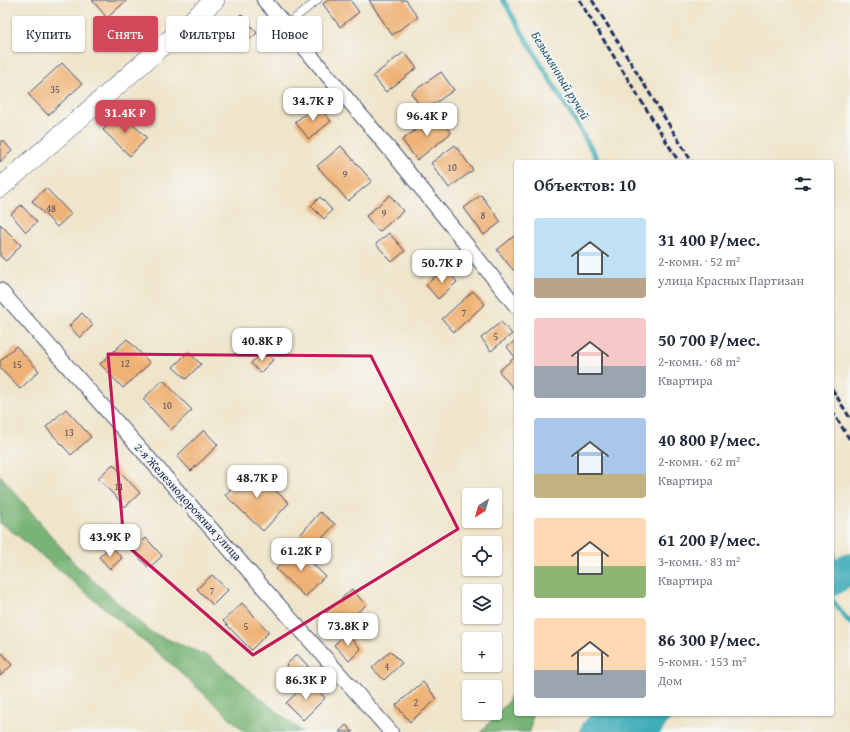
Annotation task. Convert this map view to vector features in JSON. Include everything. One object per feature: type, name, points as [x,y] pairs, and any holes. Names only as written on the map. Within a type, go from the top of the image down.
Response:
[{"type":"street","points":[[0,188],[215,0]]},
{"type":"street","points":[[264,0],[278,16]]},
{"type":"street","points":[[308,52],[514,304]]},
{"type":"street","name":"2-я Железнодорожная улица","points":[[0,290],[391,732]]},
{"type":"lane","points":[[298,16],[318,0]]},
{"type":"highlighted area","points":[[108,354],[371,356],[458,529],[253,655],[124,543]]},
{"type":"green space","points":[[0,475],[75,564],[150,632],[210,657],[302,732],[245,732],[177,669],[17,535],[0,523]]},
{"type":"green space","points":[[514,690],[514,716],[532,716],[530,732],[481,732],[492,720],[502,720],[502,709],[507,703]]},
{"type":"building","points":[[92,0],[127,0],[109,16],[105,16]]},
{"type":"building","points":[[328,0],[350,0],[359,12],[340,27],[323,4]]},
{"type":"building","points":[[369,0],[406,0],[418,17],[392,35]]},
{"type":"building","points":[[249,24],[257,33],[249,40]]},
{"type":"building","points":[[404,52],[417,68],[386,92],[373,76]]},
{"type":"building","points":[[62,63],[82,84],[48,115],[28,94]]},
{"type":"building","points":[[441,72],[454,90],[424,111],[411,93]]},
{"type":"building","points":[[317,105],[331,121],[309,139],[295,122]]},
{"type":"building","points":[[120,112],[147,138],[130,156],[103,130]]},
{"type":"building","points":[[437,114],[451,133],[417,160],[402,140]]},
{"type":"building","points":[[3,140],[12,151],[0,162],[0,142]]},
{"type":"building","points":[[455,145],[473,170],[449,188],[431,163]]},
{"type":"building","points":[[341,146],[372,181],[348,201],[317,166]]},
{"type":"building","points":[[46,188],[71,214],[57,227],[32,201]]},
{"type":"building","points":[[390,195],[403,211],[379,232],[366,216]]},
{"type":"building","points":[[481,195],[501,222],[484,235],[464,208]]},
{"type":"building","points":[[320,197],[332,210],[324,219],[311,206]]},
{"type":"building","points":[[21,205],[37,222],[26,232],[11,214]]},
{"type":"building","points":[[0,224],[21,245],[6,261],[0,256]]},
{"type":"building","points":[[389,233],[405,251],[392,262],[376,244]]},
{"type":"building","points":[[514,236],[513,270],[497,250]]},
{"type":"building","points":[[445,268],[457,282],[438,299],[426,285]]},
{"type":"building","points":[[473,291],[485,304],[454,332],[442,319]]},
{"type":"building","points":[[82,313],[93,325],[80,338],[69,326]]},
{"type":"building","points":[[501,322],[512,334],[491,351],[481,338]]},
{"type":"building","points":[[127,339],[150,363],[123,388],[100,364]]},
{"type":"building","points":[[514,342],[514,356],[507,347]]},
{"type":"building","points":[[16,346],[39,371],[20,389],[0,368],[0,361]]},
{"type":"building","points":[[265,350],[273,360],[260,373],[251,363]]},
{"type":"building","points":[[188,352],[201,364],[186,379],[173,367]]},
{"type":"building","points":[[514,358],[514,390],[499,371]]},
{"type":"building","points":[[163,380],[192,410],[171,430],[143,399]]},
{"type":"building","points":[[66,409],[91,437],[71,455],[46,427]]},
{"type":"building","points":[[204,430],[218,445],[191,471],[177,456]]},
{"type":"building","points":[[113,464],[140,493],[125,507],[98,478]]},
{"type":"building","points":[[251,468],[289,503],[263,531],[225,495]]},
{"type":"building","points":[[320,512],[335,524],[314,547],[300,535]]},
{"type":"building","points":[[146,538],[162,556],[149,568],[133,551]]},
{"type":"building","points":[[111,546],[122,558],[110,569],[99,557]]},
{"type":"building","points":[[297,548],[325,576],[305,597],[276,569]]},
{"type":"building","points":[[212,575],[228,590],[213,605],[197,589]]},
{"type":"building","points":[[352,589],[366,605],[340,628],[326,613]]},
{"type":"building","points":[[242,603],[269,632],[251,650],[223,621]]},
{"type":"building","points":[[346,633],[361,649],[349,661],[334,645]]},
{"type":"building","points":[[390,651],[402,663],[384,680],[372,668]]},
{"type":"building","points":[[2,653],[12,665],[0,676],[0,655]]},
{"type":"building","points":[[297,654],[308,666],[297,677],[286,665]]},
{"type":"building","points":[[309,681],[325,698],[303,720],[286,703]]},
{"type":"building","points":[[423,682],[437,699],[410,722],[396,705]]},
{"type":"building","points":[[346,725],[353,732],[339,732]]},
{"type":"waterway","name":"Безымянный ручей","points":[[503,0],[598,160]]},
{"type":"waterway","name":"Безымянный ручей","points":[[834,560],[843,574]]},
{"type":"waterway","name":"Безымянный ручей","points":[[834,580],[845,570],[850,568]]},
{"type":"waterway","points":[[834,603],[850,623]]},
{"type":"waterway","points":[[595,732],[600,727],[612,724],[633,727],[646,726],[654,716]]},
{"type":"railway","points":[[579,0],[678,160]]},
{"type":"railway","points":[[592,0],[691,160]]},
{"type":"railway","points":[[834,392],[850,418]]},
{"type":"railway","points":[[834,414],[850,440]]}]
